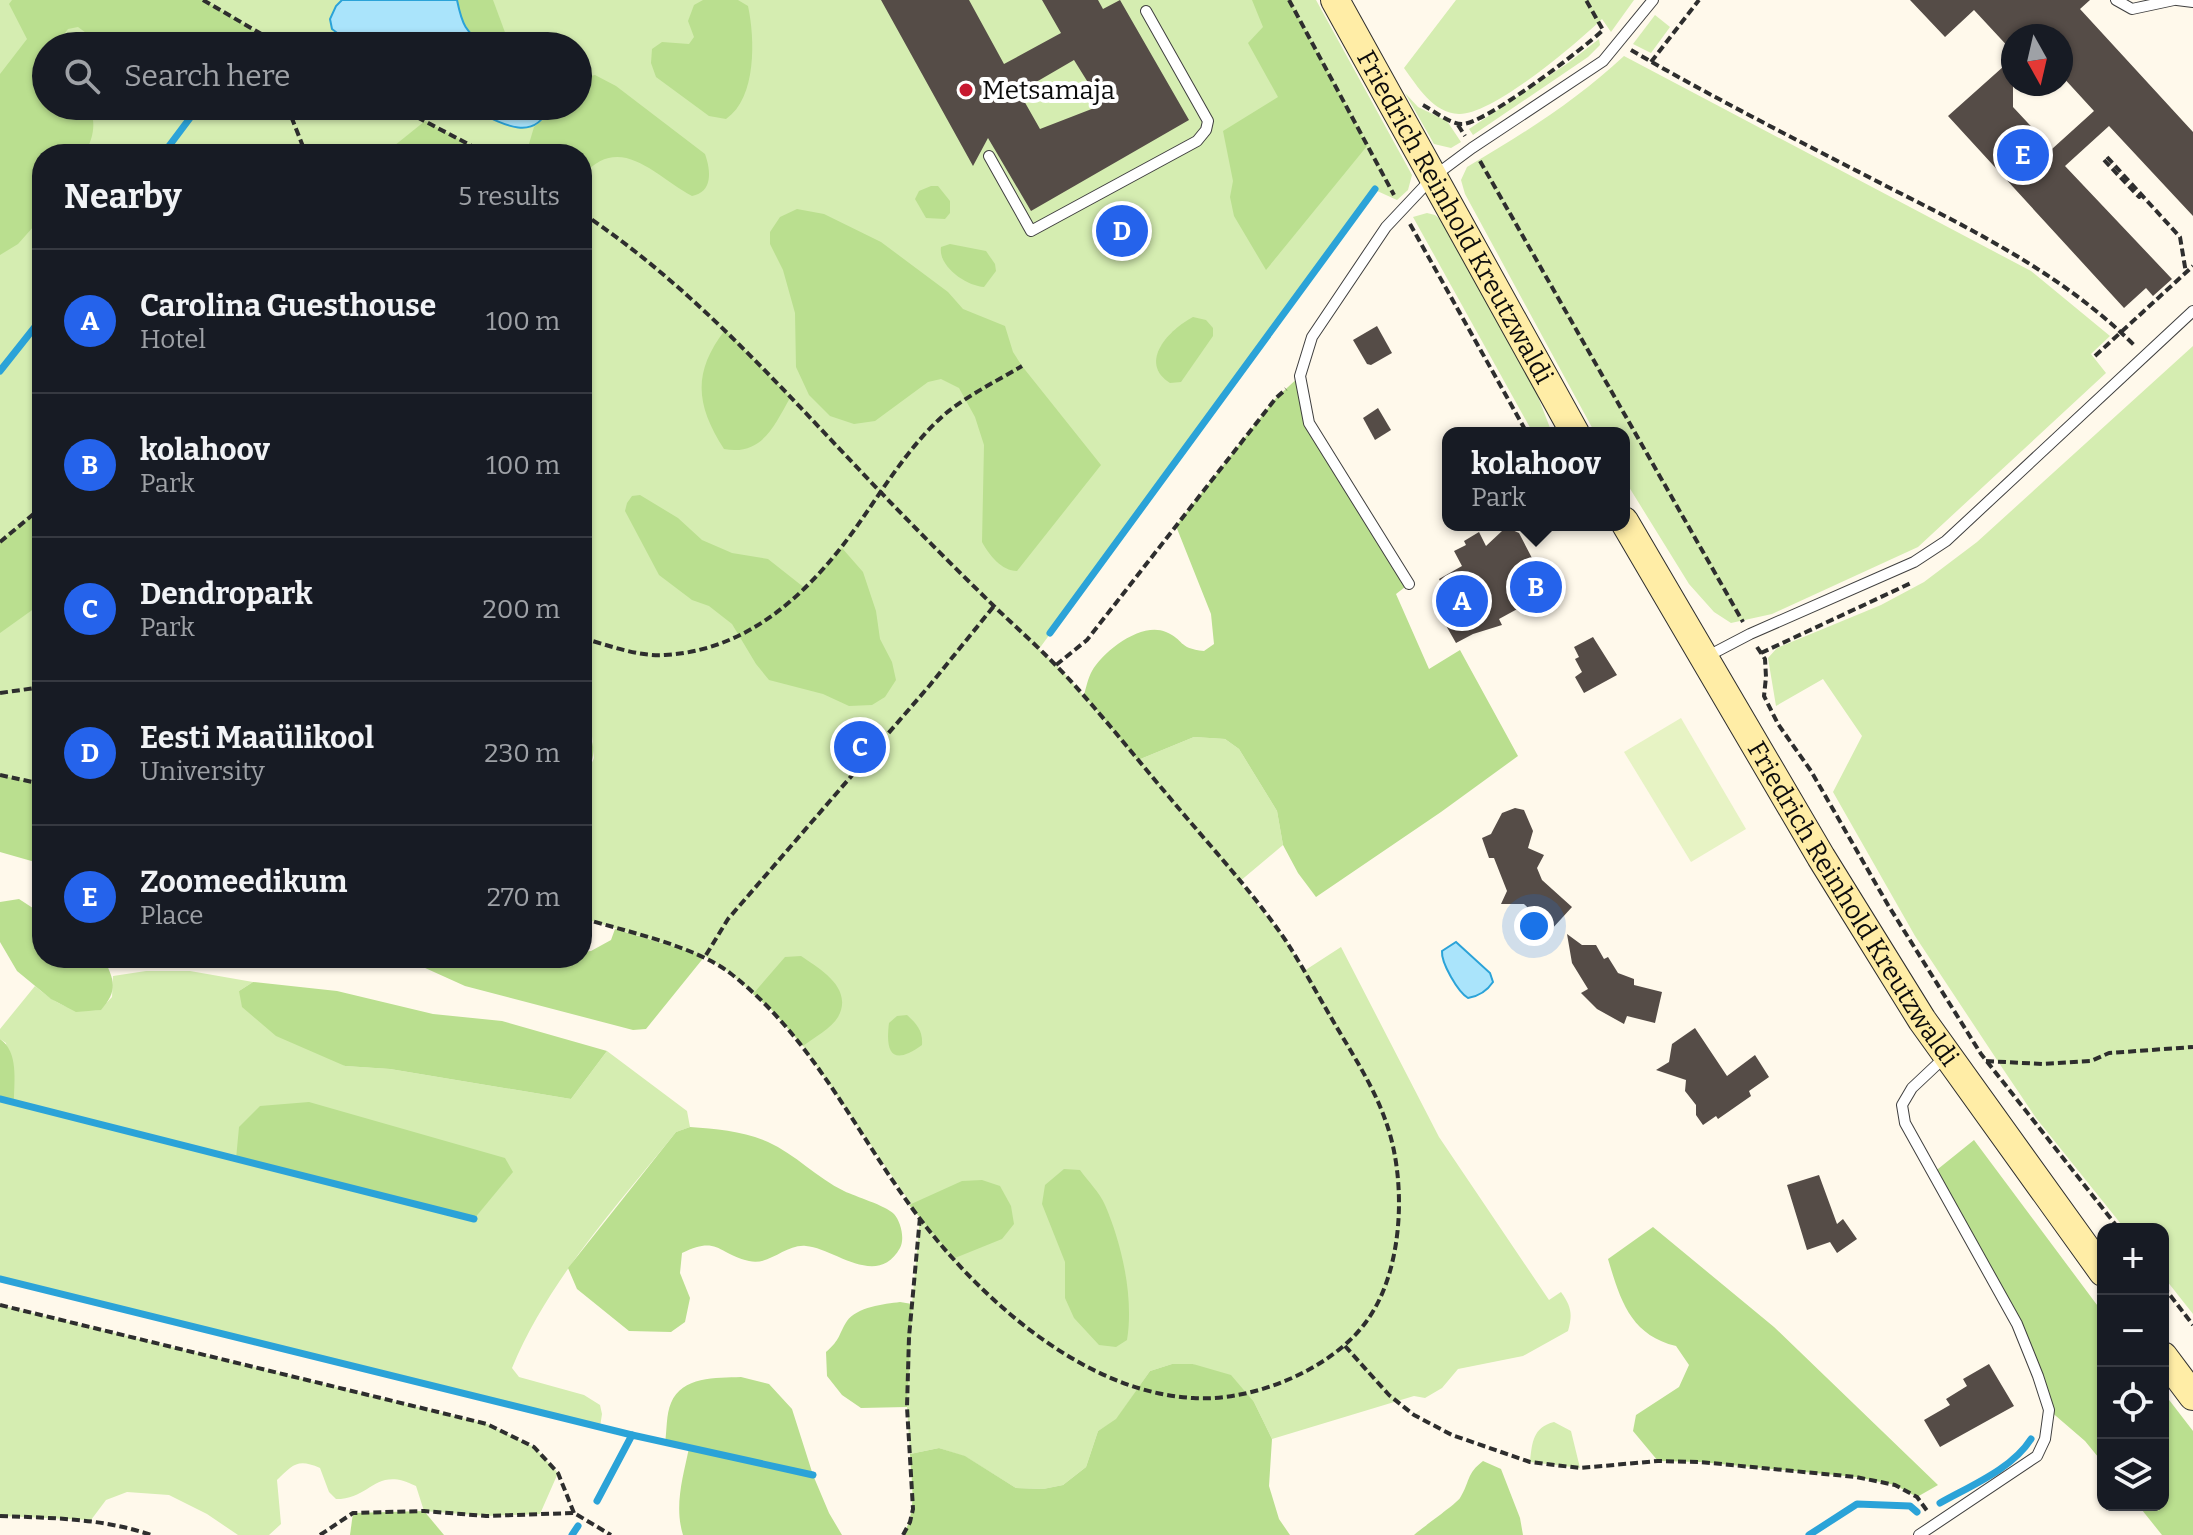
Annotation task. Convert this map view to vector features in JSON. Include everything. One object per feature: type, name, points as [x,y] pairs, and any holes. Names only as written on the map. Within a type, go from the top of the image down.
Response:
[{"type":"main road","name":"Friedrich Reinhold Kreutzwaldi","points":[[1335,0],[1572,427]]},
{"type":"main road","name":"Friedrich Reinhold Kreutzwaldi","points":[[1625,531],[1646,558],[1821,857],[1922,1020],[2097,1264]]},
{"type":"main road","points":[[2169,1364],[2193,1396]]},
{"type":"lane","points":[[1409,584],[1309,423],[1300,376],[1312,337],[1386,227],[1433,177],[1603,61],[1653,0]]},
{"type":"lane","points":[[2116,0],[2132,9],[2175,0],[2193,2]]},
{"type":"lane","points":[[989,156],[1031,231],[1197,141],[1206,130],[1208,121],[1146,11]]},
{"type":"lane","points":[[1704,658],[1750,634],[1914,562],[1946,541],[2193,311]]},
{"type":"lane","points":[[1559,404],[1561,427]]},
{"type":"lane","points":[[1919,1535],[2037,1456],[2045,1439],[2049,1410],[2017,1324],[1905,1123],[1902,1105],[1912,1088],[1947,1055]]},
{"type":"path","points":[[203,0],[256,32]]},
{"type":"path","points":[[1586,0],[1603,30],[1619,43],[2015,253],[2121,332],[2145,356]]},
{"type":"path","points":[[1651,62],[1699,0]]},
{"type":"path","points":[[1470,124],[1558,68],[1603,30]]},
{"type":"path","points":[[293,120],[302,144]]},
{"type":"path","points":[[423,120],[468,144]]},
{"type":"path","points":[[1458,125],[1765,659],[1764,696],[1778,724],[1811,771],[1888,905],[1986,1061],[2114,1223]]},
{"type":"path","points":[[2106,158],[2180,237],[2186,273]]},
{"type":"path","points":[[592,219],[662,273],[725,330],[881,492],[1056,665],[1285,939],[1375,1093],[1389,1129],[1400,1213],[1393,1259],[1374,1311],[1345,1346],[1316,1367],[1268,1387],[1228,1396],[1194,1398],[1150,1391],[1080,1364],[1006,1309],[920,1217],[803,1046],[772,1010],[705,956],[592,921]]},
{"type":"path","points":[[2095,356],[2193,266]]},
{"type":"path","points":[[592,641],[635,652],[664,655],[730,641],[765,622],[806,589],[842,548],[918,443],[946,414],[1022,366]]},
{"type":"path","points":[[1056,665],[1087,640],[1276,398],[1300,376]]},
{"type":"path","points":[[0,542],[32,515]]},
{"type":"path","points":[[705,956],[728,919],[994,606]]},
{"type":"path","points":[[0,693],[32,688]]},
{"type":"path","points":[[0,775],[32,782]]},
{"type":"path","points":[[1986,1061],[2042,1064],[2080,1062],[2109,1053],[2193,1047]]},
{"type":"path","points":[[903,1535],[913,1509],[907,1407],[909,1337],[920,1217]]},
{"type":"path","points":[[2169,1294],[2193,1325]]},
{"type":"path","points":[[0,1305],[487,1424],[534,1447],[558,1473],[574,1513]]},
{"type":"path","points":[[1345,1346],[1389,1395],[1414,1415],[1452,1435],[1530,1462],[1580,1468],[1658,1461],[1700,1462],[1856,1477],[1895,1485],[1917,1497],[1937,1523]]},
{"type":"path","points":[[320,1535],[353,1513],[424,1511],[486,1516],[574,1513],[611,1535]]},
{"type":"path","points":[[0,1516],[91,1520],[123,1525],[151,1535]]},
{"type":"green space","points":[[0,0],[1316,0],[1412,175],[1408,190],[1397,200],[1375,190],[1039,649],[1065,674],[1138,760],[1194,737],[1225,739],[1239,749],[1277,811],[1283,845],[1239,882],[1285,939],[1304,971],[1341,947],[1439,1137],[1549,1300],[1561,1292],[1564,1297],[1571,1315],[1568,1331],[1523,1356],[1458,1369],[1442,1388],[1425,1398],[1414,1396],[1272,1439],[1254,1402],[1193,1364],[1172,1364],[1150,1371],[1116,1420],[1098,1431],[1086,1467],[1063,1485],[1043,1489],[1016,1488],[966,1457],[939,1448],[910,1454],[907,1407],[909,1337],[920,1217],[803,1046],[772,1010],[705,956],[592,921],[592,144],[32,144],[32,782],[0,775]]},
{"type":"green space","points":[[12,0],[203,0],[256,32],[85,32],[78,27],[66,32],[32,32],[32,120],[93,120],[92,136],[89,144],[32,144],[32,228],[18,244],[0,255],[0,74],[27,39],[9,4]]},
{"type":"green space","points":[[457,0],[493,0],[505,32],[469,32]]},
{"type":"green space","points":[[703,0],[738,0],[748,6],[752,34],[751,67],[744,97],[726,119],[709,116],[656,77],[651,63],[652,49],[662,42],[689,44],[694,37],[688,21],[694,5]]},
{"type":"green space","points":[[1252,0],[1289,0],[1367,146],[1266,270],[1234,216],[1230,197],[1233,181],[1223,131],[1278,97],[1248,43],[1263,27]]},
{"type":"green space","points":[[1456,0],[1634,0],[1611,32],[1602,19],[1513,91],[1474,111],[1459,114],[1450,113],[1434,104],[1404,68]]},
{"type":"green space","points":[[1655,15],[1670,27],[1651,53],[1633,44]]},
{"type":"green space","points":[[1599,39],[1600,45],[1588,57],[1473,135],[1469,129]]},
{"type":"green space","points":[[1624,56],[2031,271],[2110,336],[2091,354],[2106,373],[1918,547],[1772,614],[1731,623],[1714,612],[1689,584],[1630,489],[1630,427],[1592,427],[1465,194],[1461,180],[1467,167],[1549,116]]},
{"type":"green space","points":[[592,76],[616,86],[705,154],[709,180],[704,190],[692,196],[651,169],[624,158],[610,158],[592,167],[592,144],[529,144],[534,127],[543,120],[592,120]]},
{"type":"green space","points":[[1405,93],[1418,107],[1447,121],[1461,142],[1451,148],[1434,144]]},
{"type":"green space","points":[[425,121],[468,144],[396,144]]},
{"type":"green space","points":[[938,186],[950,201],[950,213],[945,219],[926,218],[915,199],[919,191]]},
{"type":"green space","points":[[797,209],[824,214],[881,242],[948,292],[963,309],[1005,326],[1013,352],[1022,366],[1101,465],[1017,571],[996,561],[982,542],[984,445],[975,417],[959,388],[941,379],[928,382],[875,421],[854,424],[830,416],[809,395],[796,367],[795,313],[783,270],[770,244],[770,232],[780,217]]},
{"type":"green space","points":[[1427,213],[1442,221],[1535,389],[1550,427],[1530,427],[1413,217]]},
{"type":"green space","points":[[950,244],[986,251],[996,271],[984,287],[962,279],[944,262],[941,247]]},
{"type":"green space","points":[[1193,317],[1206,320],[1213,328],[1213,336],[1181,382],[1170,383],[1156,366],[1160,347],[1175,329]]},
{"type":"green space","points":[[725,330],[790,398],[765,437],[748,448],[737,450],[724,449],[703,403],[703,375],[707,361]]},
{"type":"green space","points":[[2193,346],[2193,1314],[2169,1284],[2169,1223],[2120,1223],[2036,1118],[1915,936],[1833,792],[1862,736],[1823,679],[1776,706],[1768,658],[1777,648],[1881,605],[1924,582],[1977,542]]},
{"type":"green space","points":[[1300,376],[1309,423],[1409,584],[1396,594],[1429,669],[1460,650],[1518,756],[1316,897],[1283,845],[1277,811],[1239,749],[1225,739],[1194,737],[1138,760],[1084,695],[1097,663],[1114,647],[1135,634],[1156,630],[1166,632],[1189,648],[1204,651],[1214,644],[1211,614],[1176,526],[1276,398]]},
{"type":"green space","points":[[640,495],[678,518],[702,540],[732,553],[768,559],[806,589],[842,548],[863,572],[876,611],[880,639],[892,662],[896,680],[885,697],[872,705],[849,706],[823,694],[769,680],[732,624],[659,575],[625,511],[632,496]]},
{"type":"green space","points":[[32,515],[32,610],[0,633],[0,542]]},
{"type":"green space","points":[[1681,718],[1746,829],[1691,862],[1624,752]]},
{"type":"green space","points":[[0,775],[32,782],[32,861],[0,852]]},
{"type":"green space","points":[[19,899],[32,907],[32,968],[108,968],[113,985],[110,997],[101,1010],[76,1012],[51,999],[17,971],[0,942],[0,902]]},
{"type":"green space","points":[[615,929],[705,956],[646,1029],[633,1030],[465,986],[425,968],[592,968],[592,950],[611,940]]},
{"type":"green space","points":[[801,956],[833,980],[842,997],[842,1007],[835,1021],[803,1046],[772,1010],[753,994],[785,957]]},
{"type":"green space","points":[[146,971],[190,971],[253,982],[239,991],[345,1066],[390,1069],[571,1099],[607,1051],[687,1111],[690,1127],[676,1132],[586,1244],[545,1304],[512,1368],[519,1377],[584,1395],[600,1405],[600,1427],[0,1279],[0,1099],[14,1102],[6,1043],[0,1039],[0,1029],[35,986],[65,1006],[100,1010],[112,997],[113,976]]},
{"type":"green space","points":[[253,982],[337,991],[433,1014],[502,1021],[607,1051],[571,1099],[390,1069],[345,1066],[276,1036],[242,1007],[239,991]]},
{"type":"green space","points":[[907,1015],[919,1028],[922,1045],[904,1055],[893,1054],[888,1042],[889,1023],[897,1016]]},
{"type":"green space","points":[[0,1039],[13,1059],[14,1102],[0,1099]]},
{"type":"green space","points":[[309,1102],[505,1158],[513,1172],[474,1219],[236,1159],[239,1127],[260,1106]]},
{"type":"green space","points":[[690,1127],[759,1138],[787,1153],[834,1186],[890,1211],[900,1226],[900,1248],[891,1260],[868,1266],[806,1246],[791,1248],[757,1262],[711,1246],[694,1248],[682,1253],[680,1273],[690,1298],[685,1322],[671,1332],[629,1331],[577,1289],[568,1268],[676,1132]]},
{"type":"green space","points":[[1974,1140],[2097,1305],[2097,1456],[2049,1410],[2017,1324],[1933,1173]]},
{"type":"green space","points":[[1064,1169],[1080,1170],[1094,1187],[1105,1205],[1117,1237],[1128,1289],[1129,1324],[1127,1340],[1116,1347],[1099,1345],[1074,1318],[1065,1298],[1065,1262],[1042,1204],[1045,1185]]},
{"type":"green space","points":[[982,1180],[1000,1186],[1011,1206],[1014,1224],[1002,1239],[955,1258],[909,1205],[962,1181]]},
{"type":"green space","points":[[1653,1227],[1774,1327],[1938,1485],[1917,1497],[1895,1485],[1856,1477],[1658,1461],[1633,1431],[1636,1415],[1679,1387],[1689,1365],[1676,1346],[1660,1341],[1637,1324],[1617,1288],[1608,1259]]},
{"type":"green space","points":[[900,1302],[912,1304],[907,1407],[861,1408],[842,1395],[827,1376],[826,1352],[851,1316],[871,1307]]},
{"type":"green space","points":[[0,1305],[487,1424],[534,1447],[558,1473],[540,1514],[486,1516],[424,1511],[416,1486],[391,1479],[348,1498],[336,1499],[329,1492],[320,1468],[301,1463],[277,1480],[281,1524],[269,1535],[238,1535],[207,1514],[169,1495],[127,1492],[106,1500],[91,1520],[0,1516]]},
{"type":"green space","points":[[1172,1364],[1193,1364],[1231,1375],[1254,1402],[1272,1439],[1269,1486],[1279,1519],[1290,1535],[903,1535],[912,1506],[910,1454],[939,1448],[965,1456],[1016,1488],[1043,1489],[1063,1485],[1086,1467],[1098,1431],[1116,1419],[1150,1371]]},
{"type":"green space","points":[[741,1377],[769,1384],[792,1409],[813,1475],[842,1535],[683,1535],[679,1502],[689,1448],[665,1443],[669,1407],[676,1394],[691,1383]]},
{"type":"green space","points":[[2169,1400],[2193,1431],[2193,1535],[2162,1535],[2143,1511],[2169,1511]]},
{"type":"green space","points":[[1554,1422],[1571,1431],[1580,1468],[1530,1462],[1538,1432]]},
{"type":"green space","points":[[1483,1461],[1501,1469],[1520,1518],[1523,1535],[1414,1535],[1457,1501],[1471,1474]]},
{"type":"green space","points":[[424,1511],[444,1535],[350,1535],[353,1513]]},
{"type":"water","points":[[342,0],[457,0],[470,32],[336,32],[330,19]]},
{"type":"water","points":[[495,120],[541,120],[523,128]]},
{"type":"water","points":[[1456,942],[1490,973],[1493,982],[1476,996],[1468,998],[1464,995],[1444,963],[1442,951]]},
{"type":"building","points":[[881,0],[969,0],[1004,64],[1061,33],[1042,0],[1098,0],[1103,9],[1120,0],[1189,120],[1031,211],[988,138],[973,166]],"holes":[[[1074,60],[1102,105],[1040,129],[1019,92]]]},
{"type":"building","points":[[1910,0],[2090,0],[2080,9],[2193,132],[2193,216],[2109,126],[2065,166],[2172,279],[2153,296],[2146,288],[2124,308],[1948,116],[2001,69],[2001,96],[2013,96],[2013,107],[2052,149],[2094,111],[2073,88],[2073,24],[2001,24],[2001,39],[1974,10],[1945,37]]},
{"type":"building","points":[[1377,326],[1392,353],[1371,365],[1367,364],[1353,340]]},
{"type":"building","points":[[1378,408],[1391,430],[1375,440],[1363,418]]},
{"type":"building","points":[[1502,531],[1519,533],[1534,568],[1508,581],[1521,607],[1499,619],[1502,625],[1456,643],[1444,622],[1459,614],[1439,579],[1462,566],[1454,551],[1466,545],[1464,541],[1479,532],[1486,546]]},
{"type":"building","points":[[1593,637],[1617,675],[1584,693],[1575,677],[1582,672],[1575,659],[1579,657],[1574,647]]},
{"type":"building","points":[[1515,808],[1524,810],[1533,831],[1528,848],[1544,855],[1537,868],[1542,880],[1572,907],[1551,930],[1524,904],[1501,904],[1507,891],[1482,838],[1491,834],[1502,813]]},
{"type":"building","points":[[1567,934],[1582,945],[1596,945],[1618,973],[1634,979],[1634,985],[1662,992],[1655,1023],[1627,1016],[1624,1024],[1597,1009],[1581,993],[1588,989],[1572,963]]},
{"type":"building","points":[[1695,1028],[1727,1076],[1755,1055],[1769,1077],[1749,1091],[1751,1096],[1718,1119],[1716,1116],[1703,1125],[1696,1115],[1696,1105],[1685,1091],[1686,1080],[1656,1070],[1669,1062],[1672,1044]]},
{"type":"building","points":[[1819,1175],[1837,1224],[1843,1219],[1857,1239],[1837,1253],[1830,1242],[1807,1250],[1787,1185]]},
{"type":"building","points":[[1989,1364],[2014,1406],[1940,1447],[1924,1420],[1950,1405],[1946,1399],[1967,1386],[1963,1379]]},
{"type":"waterway","points":[[170,144],[188,120]]},
{"type":"waterway","points":[[1050,633],[1375,189]]},
{"type":"waterway","points":[[0,371],[32,331]]},
{"type":"waterway","points":[[0,1099],[474,1219]]},
{"type":"waterway","points":[[0,1279],[632,1435]]},
{"type":"waterway","points":[[597,1501],[632,1435],[813,1475]]},
{"type":"waterway","points":[[1940,1503],[2002,1468],[2031,1439]]},
{"type":"waterway","points":[[1809,1535],[1857,1504],[1910,1506],[1917,1512]]},
{"type":"waterway","points":[[572,1535],[578,1526]]},
{"type":"place","name":"Metsamaja","points":[[966,90]]},
{"type":"place","name":"Zoomeedikum","points":[[2023,155]]},
{"type":"place","name":"Eesti Maaülikool","points":[[1122,231]]},
{"type":"place","name":"kolahoov","points":[[1536,587]]},
{"type":"place","name":"Carolina Guesthouse","points":[[1462,601]]},
{"type":"place","name":"Dendropark","points":[[860,747]]}]
